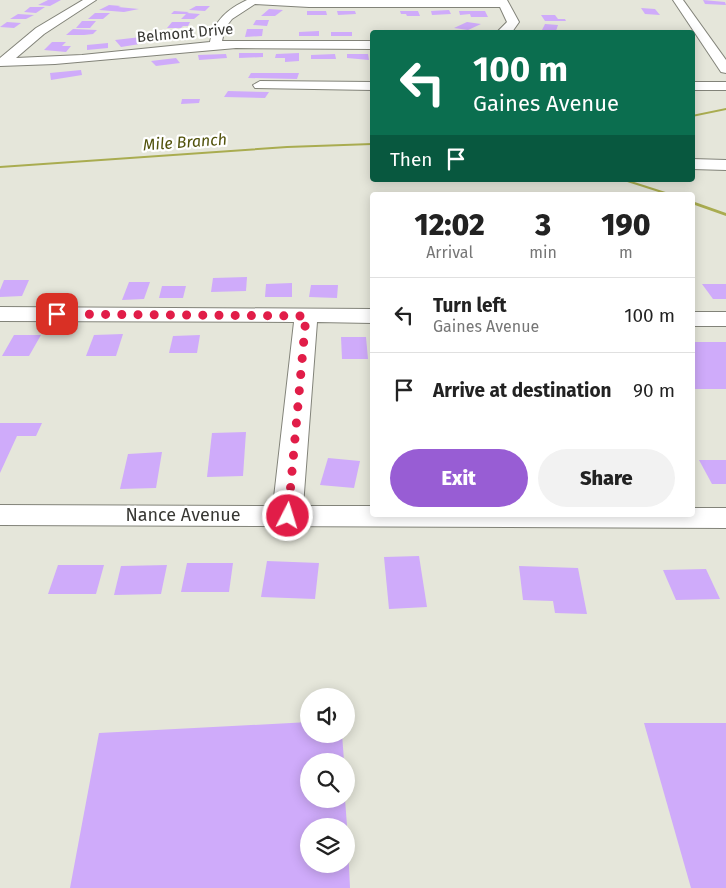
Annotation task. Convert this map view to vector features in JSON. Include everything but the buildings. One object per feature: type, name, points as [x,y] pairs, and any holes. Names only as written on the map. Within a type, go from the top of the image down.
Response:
[{"type":"street","points":[[1,62],[40,31],[91,0]]},
{"type":"street","points":[[678,0],[726,69]]},
{"type":"street","points":[[216,46],[218,31],[223,21],[240,7],[254,1],[309,4],[503,2],[513,22],[508,30]]},
{"type":"street","name":"Belmont Drive","points":[[1,62],[63,61],[216,46],[370,44]]},
{"type":"street","points":[[260,85],[370,86]]},
{"type":"street","points":[[695,86],[726,86]]},
{"type":"street","points":[[695,164],[726,165]]},
{"type":"street","points":[[0,314],[370,316]]},
{"type":"street","points":[[288,516],[306,316]]},
{"type":"street","points":[[695,319],[726,319]]},
{"type":"street","name":"Nance Avenue","points":[[0,515],[370,516]]},
{"type":"street","name":"Nance Avenue","points":[[507,517],[726,518]]},
{"type":"waterway","name":"Mile Branch","points":[[695,115],[726,109]]},
{"type":"waterway","name":"Mile Branch","points":[[0,167],[287,147],[370,144]]},
{"type":"waterway","points":[[630,182],[663,192]]},
{"type":"waterway","points":[[695,203],[726,215]]},
{"type":"route","points":[[57,314],[306,316],[288,516]]}]
